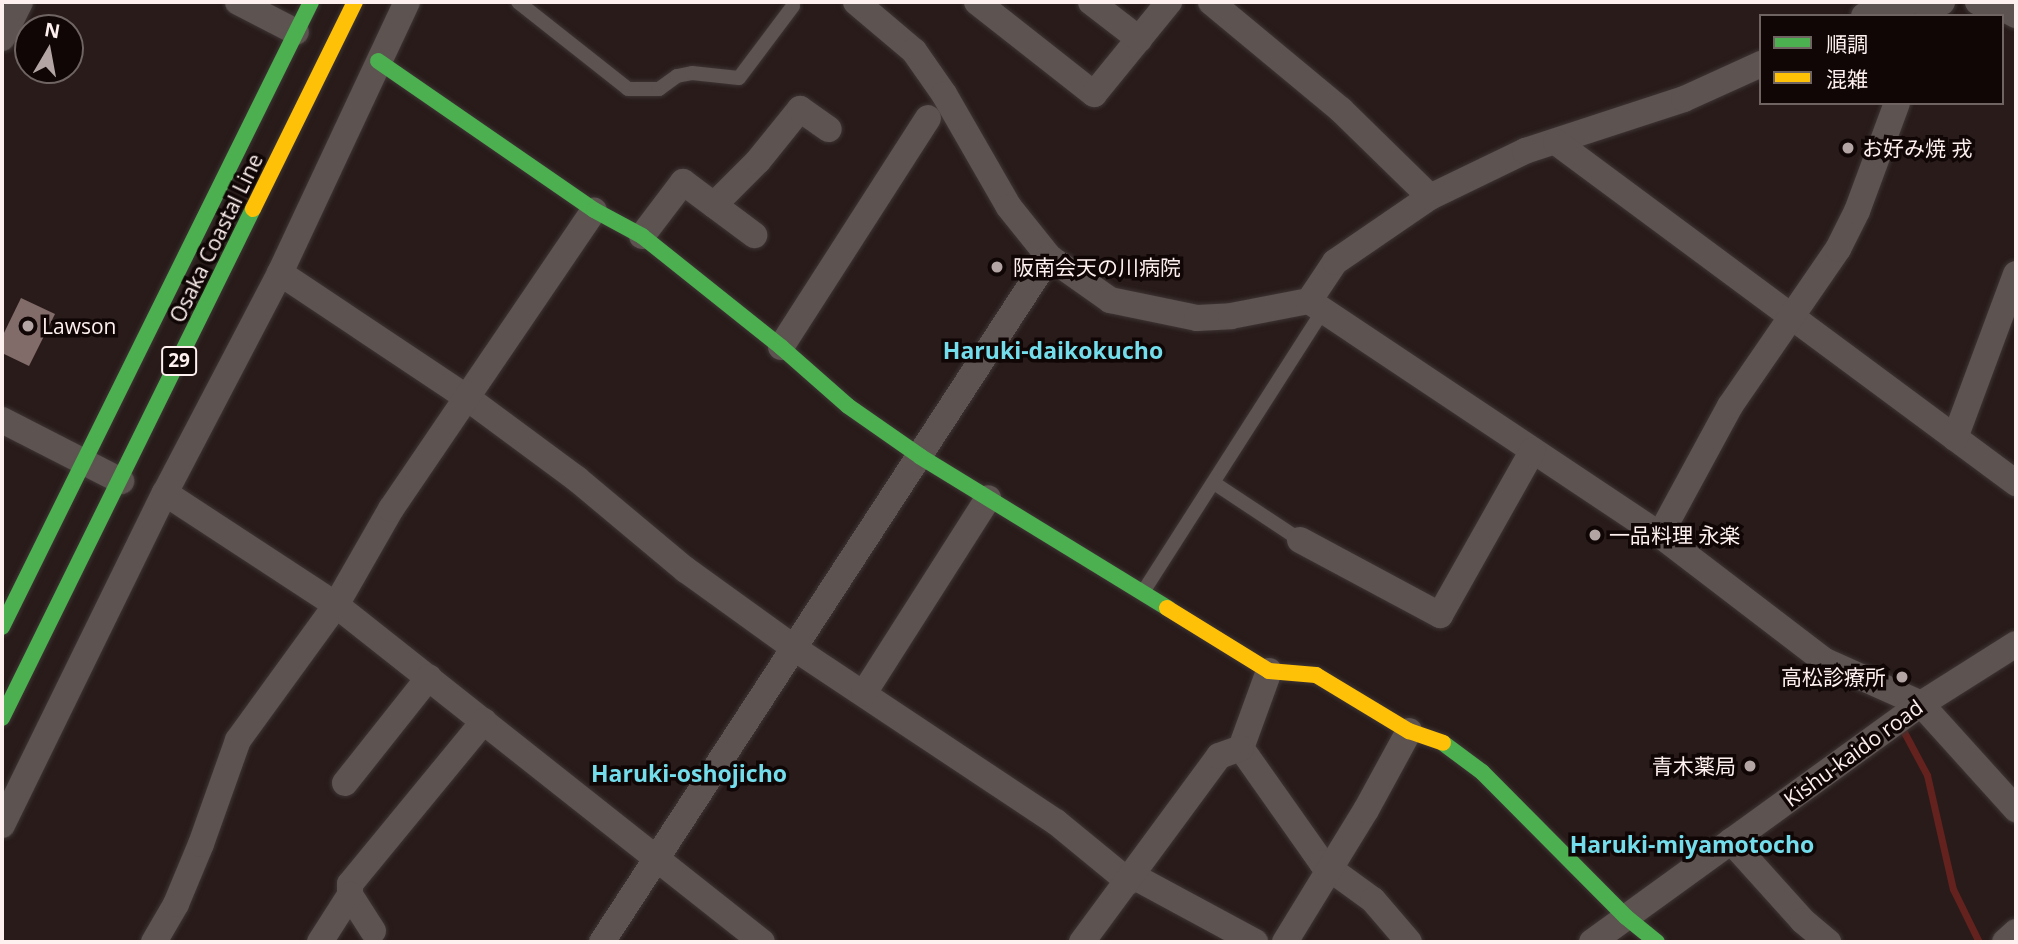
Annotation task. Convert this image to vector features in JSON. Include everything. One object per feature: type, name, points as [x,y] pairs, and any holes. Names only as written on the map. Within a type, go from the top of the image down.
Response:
[{"type":"street","points":[[2,38],[20,2]]},
{"type":"street","points":[[238,2],[296,32]]},
{"type":"street","name":"Osaka Coastal Line","points":[[2,627],[311,2]]},
{"type":"street","name":"Osaka Coastal Line","points":[[2,718],[355,2]]},
{"type":"street","points":[[2,825],[165,493],[280,273],[407,2]]},
{"type":"street","points":[[856,2],[914,51],[944,94],[1009,207],[1049,257],[1110,300],[1197,318],[1316,305],[1660,535],[1825,661],[1920,704],[2016,809]]},
{"type":"street","points":[[977,2],[1094,94],[1169,2]]},
{"type":"street","points":[[1090,2],[1139,39]]},
{"type":"street","points":[[1211,2],[1340,110],[1430,197]]},
{"type":"street","points":[[1978,2],[1999,6],[2016,15]]},
{"type":"street","points":[[1875,14],[1928,4]]},
{"type":"street","points":[[378,61],[594,210],[642,236],[781,346],[848,406],[920,457],[1269,671],[1316,676],[1409,731],[1442,743],[1482,772],[1626,917],[1657,942]]},
{"type":"street","points":[[1316,305],[1335,262],[1430,197],[1525,151],[1684,99],[1759,65]]},
{"type":"street","points":[[1660,535],[1730,406],[1838,250],[1857,211],[1896,105]]},
{"type":"street","points":[[714,205],[758,161],[800,109],[829,129]]},
{"type":"street","points":[[781,346],[928,118]]},
{"type":"street","points":[[1556,142],[2016,483]]},
{"type":"street","points":[[642,236],[683,182],[754,234]]},
{"type":"street","points":[[154,942],[176,904],[201,844],[238,740],[336,605],[391,509],[594,210]]},
{"type":"street","points":[[602,942],[1049,257]]},
{"type":"street","points":[[280,273],[466,397],[577,479],[686,570],[794,648],[1056,822],[1131,879],[1255,942]]},
{"type":"street","points":[[1955,438],[2016,274]]},
{"type":"street","points":[[2,420],[121,481]]},
{"type":"street","points":[[1300,540],[1440,615],[1532,450]]},
{"type":"street","points":[[165,493],[336,605],[762,942]]},
{"type":"street","points":[[863,693],[988,498]]},
{"type":"street","name":"Kishu-kaido road","points":[[1592,942],[1920,704],[2016,644]]},
{"type":"street","points":[[1241,748],[1269,671]]},
{"type":"street","points":[[345,783],[429,677]]},
{"type":"street","points":[[320,942],[350,895],[350,884],[484,721]]},
{"type":"street","points":[[1285,942],[1366,810],[1409,731]]},
{"type":"street","points":[[1241,748],[1329,869],[1373,900],[1409,942]]},
{"type":"street","points":[[1082,942],[1219,756],[1241,748]]},
{"type":"street","points":[[1731,841],[1803,921],[1828,942]]},
{"type":"street","points":[[350,895],[373,931]]},
{"type":"street","points":[[2005,942],[2016,932]]},
{"type":"lane","points":[[518,2],[628,89],[660,89],[677,76],[692,73],[739,78],[793,6]]},
{"type":"lane","points":[[1143,593],[1214,483],[1316,305]]},
{"type":"lane","points":[[1214,483],[1300,540]]},
{"type":"building","name":"Lawson","points":[[21,298],[55,314],[29,366],[2,353],[2,337]]},
{"type":"waterway","points":[[1904,732],[1927,775],[1953,889],[1979,942]]},
{"type":"traffic: fast","points":[[2,627],[311,2]]},
{"type":"traffic: fast","points":[[378,61],[594,210],[642,236],[781,347],[848,406],[921,457],[1167,608]]},
{"type":"traffic: fast","points":[[2,718],[253,209]]},
{"type":"traffic: fast","points":[[1443,743],[1482,772],[1626,917],[1657,942]]},
{"type":"traffic: slow","points":[[253,209],[355,2]]},
{"type":"traffic: slow","points":[[1167,608],[1269,671],[1316,675],[1409,731],[1443,743]]},
{"type":"place","name":"お好み焼 戎","points":[[1848,148]]},
{"type":"place","name":"阪南会天の川病院","points":[[997,267]]},
{"type":"place","name":"Lawson","points":[[28,326]]},
{"type":"place","name":"一品料理 永楽","points":[[1595,535]]},
{"type":"place","name":"高松診療所","points":[[1902,677]]},
{"type":"place","name":"青木薬局","points":[[1750,766]]},
{"type":"district","name":"Haruki-daikokucho","points":[[1053,350]]},
{"type":"district","name":"Haruki-oshojicho","points":[[689,773]]},
{"type":"district","name":"Haruki-miyamotocho","points":[[1692,844]]}]
